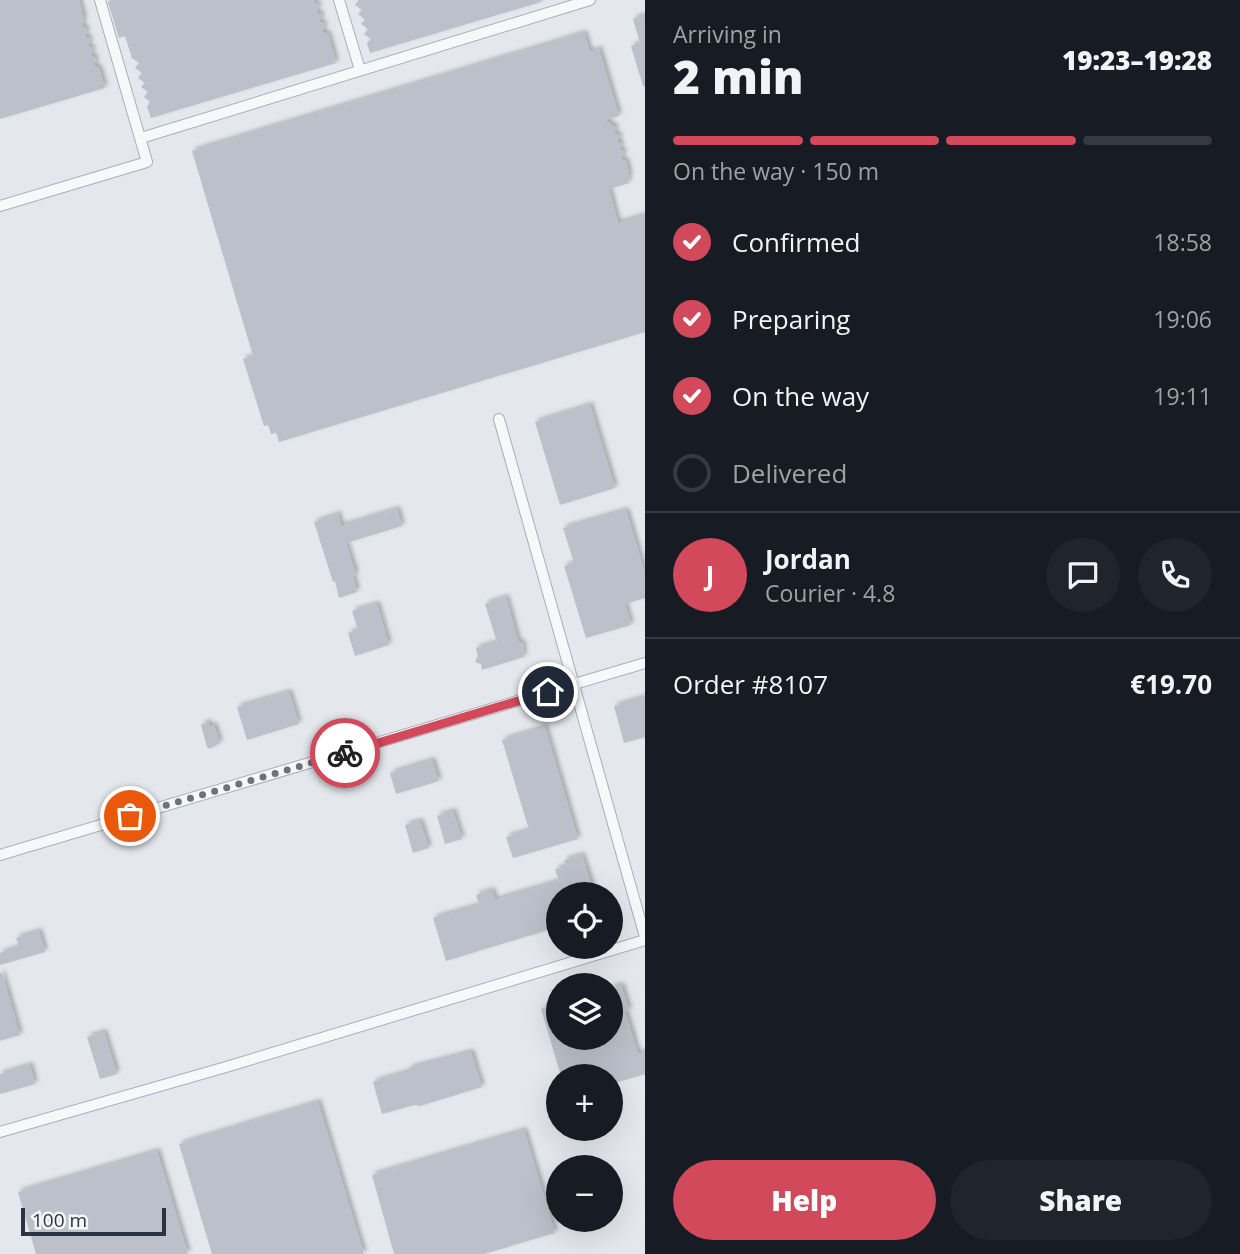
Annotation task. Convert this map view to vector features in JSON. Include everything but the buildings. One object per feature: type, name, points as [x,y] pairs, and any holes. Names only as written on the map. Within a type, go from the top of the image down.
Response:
[{"type":"lane","points":[[0,206],[147,162],[100,0]]},
{"type":"lane","points":[[339,0],[360,70]]},
{"type":"lane","points":[[141,138],[590,0]]},
{"type":"lane","points":[[0,1132],[226,1067],[645,938],[499,419]]},
{"type":"lane","points":[[0,855],[645,663]]},
{"type":"way so far","points":[[130,816],[345,753]]},
{"type":"route","points":[[345,753],[548,692]]}]
